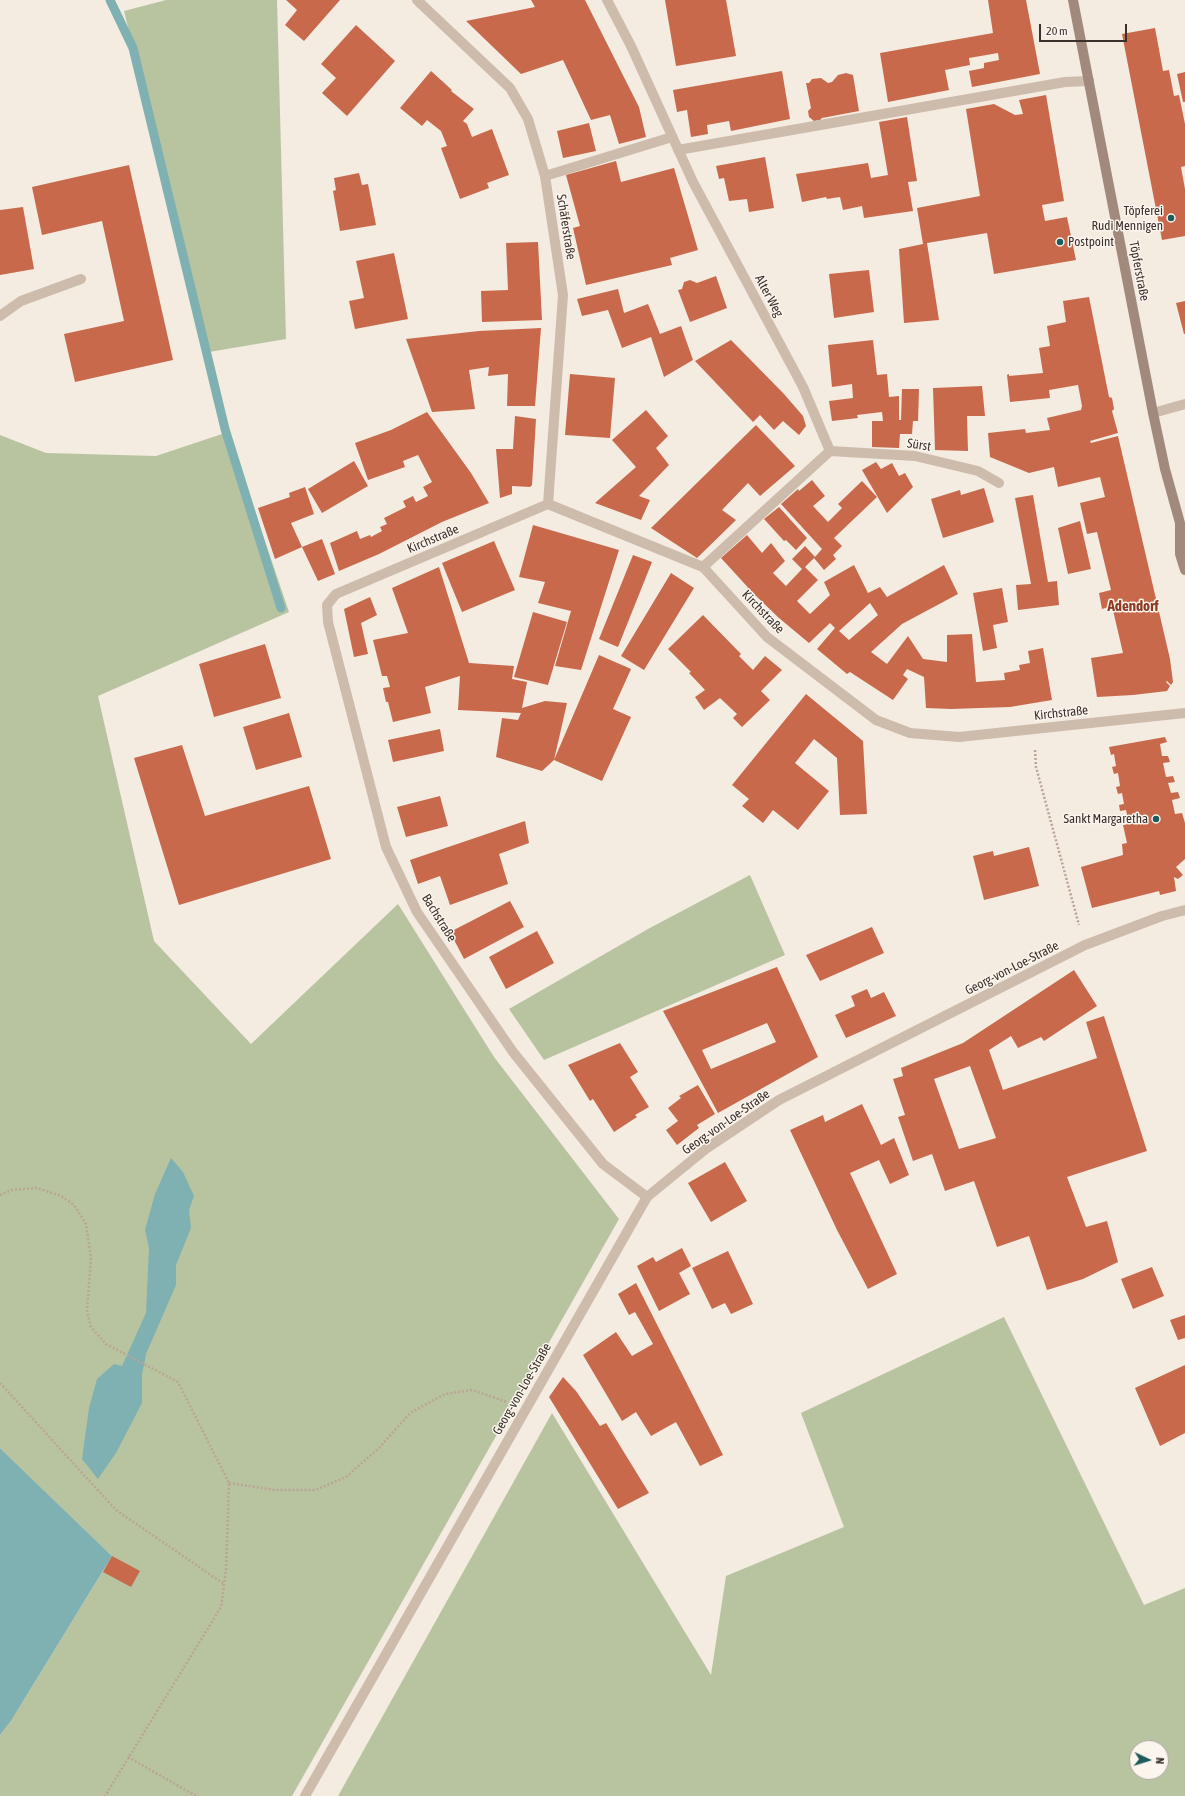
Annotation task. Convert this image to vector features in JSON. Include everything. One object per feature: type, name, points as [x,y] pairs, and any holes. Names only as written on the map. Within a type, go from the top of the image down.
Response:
[{"type":"main road","name":"Töpferstraße","points":[[1073,0],[1153,413],[1182,525],[1180,554],[1185,570]]},
{"type":"street","name":"Schäferstraße","points":[[417,0],[510,88],[528,119],[545,176],[564,295],[548,504]]},
{"type":"street","name":"Alter Weg","points":[[607,0],[631,46],[678,150],[717,228],[803,387],[830,451]]},
{"type":"street","points":[[678,150],[1065,82],[1089,81]]},
{"type":"street","points":[[545,176],[672,137]]},
{"type":"street","points":[[0,316],[21,301],[81,279]]},
{"type":"street","points":[[1153,413],[1185,404]]},
{"type":"street","points":[[703,567],[830,451]]},
{"type":"street","name":"Sürst","points":[[830,451],[915,456],[978,471],[999,483]]},
{"type":"street","name":"Kirchstraße","points":[[336,594],[548,504],[703,567],[767,638],[876,720],[910,734],[959,737],[1185,713]]},
{"type":"street","name":"Bachstraße","points":[[336,594],[327,605],[328,622],[386,847],[417,912],[514,1052],[603,1164],[647,1197]]},
{"type":"street","name":"Georg-von-Loe-Straße","points":[[305,1796],[647,1197],[706,1148],[779,1100],[1085,945],[1162,916],[1185,910]]},
{"type":"path","points":[[1036,767],[1085,945]]},
{"type":"path","points":[[0,1195],[12,1190],[37,1188],[61,1196],[74,1205],[86,1224],[91,1258],[88,1311],[91,1327],[106,1344],[178,1382],[229,1483],[224,1584],[221,1607],[105,1796]]},
{"type":"path","points":[[0,1383],[116,1510],[224,1584]]},
{"type":"path","points":[[229,1483],[275,1490],[315,1490],[346,1477],[379,1448],[410,1413],[444,1394],[472,1390],[526,1409]]},
{"type":"path","points":[[128,1757],[196,1796]]},
{"type":"green space","points":[[166,0],[277,0],[286,339],[209,352],[124,11]]},
{"type":"green space","points":[[228,432],[289,612],[98,696],[154,941],[251,1044],[398,904],[494,1057],[619,1219],[292,1796],[0,1796],[0,1735],[11,1721],[112,1556],[0,1448],[0,435],[46,453],[156,456]]},
{"type":"green space","points":[[750,875],[785,955],[544,1060],[509,1009],[648,929]]},
{"type":"green space","points":[[1004,1317],[1144,1605],[1185,1588],[1185,1796],[338,1796],[552,1413],[711,1675],[726,1576],[844,1527],[801,1413]]},
{"type":"water","points":[[171,1158],[183,1172],[194,1196],[189,1210],[191,1228],[176,1265],[176,1285],[146,1354],[142,1375],[142,1403],[116,1453],[98,1479],[82,1459],[89,1408],[97,1379],[114,1364],[122,1366],[146,1313],[149,1248],[145,1230],[155,1194]]},
{"type":"water","points":[[0,1448],[112,1556],[11,1721],[0,1735]]},
{"type":"building","points":[[286,0],[340,0],[304,41],[285,25],[297,10]]},
{"type":"building","points":[[531,0],[585,0],[639,107],[646,137],[619,144],[610,115],[591,120],[563,60],[521,74],[466,21],[535,7]]},
{"type":"building","points":[[665,0],[726,0],[736,56],[676,66]]},
{"type":"building","points":[[988,0],[1026,0],[1040,74],[972,87],[969,71],[984,68],[984,63],[999,60],[998,53],[969,58],[970,65],[945,70],[949,90],[888,102],[880,53],[993,33]]},
{"type":"building","points":[[356,25],[395,61],[347,116],[322,93],[336,78],[321,64]]},
{"type":"building","points":[[1155,28],[1163,71],[1169,70],[1174,96],[1179,95],[1185,124],[1185,166],[1181,167],[1185,189],[1185,236],[1162,240],[1122,34]]},
{"type":"building","points":[[431,71],[452,90],[451,91],[474,109],[463,121],[467,124],[472,137],[492,129],[509,175],[487,183],[489,188],[460,199],[441,148],[447,146],[441,131],[427,120],[422,126],[400,108]]},
{"type":"building","points":[[782,71],[790,119],[731,131],[729,121],[707,125],[708,134],[691,137],[687,110],[677,112],[673,90]]},
{"type":"building","points":[[1185,72],[1185,102],[1183,102],[1177,74]]},
{"type":"building","points":[[846,73],[853,75],[859,111],[814,121],[809,117],[808,111],[811,108],[806,83],[809,83],[812,79],[821,78],[828,83],[832,82],[838,75]]},
{"type":"building","points":[[1046,95],[1064,201],[1042,205],[1045,221],[1067,217],[1076,260],[994,274],[987,233],[927,243],[939,320],[904,323],[899,249],[923,244],[917,208],[980,196],[966,109],[994,104],[1015,115],[1023,114],[1019,100]]},
{"type":"building","points":[[907,117],[917,181],[908,182],[913,211],[864,218],[862,206],[843,210],[840,197],[827,199],[826,197],[802,202],[796,174],[868,163],[871,178],[888,175],[879,122]]},
{"type":"building","points":[[589,123],[596,151],[563,158],[557,131]]},
{"type":"building","points":[[765,157],[774,208],[749,212],[747,199],[729,201],[724,178],[719,179],[716,166]]},
{"type":"building","points":[[616,161],[621,182],[674,168],[698,250],[670,258],[672,265],[586,285],[573,228],[580,226],[566,175]]},
{"type":"building","points":[[129,165],[173,360],[75,382],[64,334],[124,321],[102,221],[42,235],[32,187]]},
{"type":"building","points":[[359,173],[362,185],[368,184],[376,225],[340,231],[333,191],[336,190],[334,178]]},
{"type":"building","points":[[23,207],[34,269],[0,275],[0,210]]},
{"type":"building","points":[[538,242],[542,320],[482,322],[481,291],[508,290],[506,243]]},
{"type":"building","points":[[394,253],[408,319],[355,329],[349,301],[364,298],[356,261]]},
{"type":"building","points":[[869,270],[874,312],[834,318],[829,274]]},
{"type":"building","points":[[716,276],[727,308],[690,322],[678,290],[682,289],[684,282],[690,280],[697,283]]},
{"type":"building","points":[[618,289],[624,313],[648,304],[660,334],[681,326],[693,360],[664,377],[651,337],[622,348],[608,310],[582,316],[577,299]]},
{"type":"building","points":[[1089,297],[1109,397],[1112,398],[1114,409],[1112,411],[1118,433],[1090,441],[1091,443],[1118,436],[1170,659],[1173,682],[1171,685],[1167,681],[1166,682],[1170,686],[1167,691],[1097,697],[1091,658],[1123,653],[1112,606],[1102,609],[1099,593],[1111,590],[1097,532],[1087,534],[1080,503],[1105,497],[1100,477],[1058,487],[1054,467],[1029,473],[990,457],[988,433],[1025,429],[1026,433],[1050,430],[1047,418],[1081,410],[1082,406],[1078,385],[1049,390],[1050,398],[1010,402],[1007,375],[1043,373],[1039,348],[1050,346],[1047,326],[1066,322],[1063,301]]},
{"type":"building","points":[[1185,301],[1185,334],[1184,334],[1176,303]]},
{"type":"building","points":[[541,328],[535,406],[507,406],[508,374],[488,376],[489,367],[469,370],[475,409],[432,412],[406,339],[479,331]]},
{"type":"building","points":[[731,340],[784,394],[803,416],[806,426],[799,435],[783,421],[774,430],[760,415],[753,422],[695,361]]},
{"type":"building","points":[[873,340],[877,375],[887,374],[889,397],[899,396],[899,420],[901,420],[902,389],[919,389],[918,421],[913,421],[912,434],[900,434],[899,448],[872,447],[872,421],[883,421],[882,412],[857,415],[858,418],[832,421],[829,401],[853,398],[852,384],[832,387],[828,345]]},
{"type":"building","points":[[570,374],[615,378],[610,438],[565,435]]},
{"type":"building","points":[[982,386],[985,416],[967,416],[968,451],[935,450],[933,388]]},
{"type":"building","points":[[646,410],[668,436],[656,448],[669,465],[639,496],[650,500],[641,520],[595,503],[636,467],[612,440]]},
{"type":"building","points":[[427,412],[471,473],[489,503],[442,522],[379,554],[339,571],[330,543],[357,531],[360,539],[370,535],[371,537],[382,531],[380,527],[387,524],[384,518],[406,507],[403,501],[413,496],[416,502],[428,496],[423,487],[432,482],[418,455],[403,461],[405,467],[368,480],[355,443],[391,430]]},
{"type":"building","points":[[515,416],[536,419],[532,485],[530,487],[512,486],[512,494],[500,498],[496,449],[513,449]]},
{"type":"building","points":[[756,425],[795,466],[760,496],[748,483],[722,510],[736,520],[697,558],[651,528]]},
{"type":"building","points":[[354,461],[368,486],[322,513],[308,489]]},
{"type":"building","points":[[876,462],[881,469],[892,463],[899,476],[905,473],[913,487],[887,513],[862,470]]},
{"type":"building","points":[[812,480],[825,496],[813,506],[828,522],[842,508],[838,504],[862,481],[877,497],[834,538],[842,546],[833,555],[836,559],[824,570],[814,558],[805,567],[818,580],[797,601],[810,614],[830,595],[824,582],[854,565],[868,593],[880,587],[887,597],[944,565],[958,594],[902,624],[871,652],[887,664],[908,636],[923,659],[947,662],[947,635],[972,634],[976,682],[1005,680],[1004,673],[1020,670],[1019,665],[1030,663],[1028,651],[1043,648],[1052,700],[1010,707],[951,709],[926,708],[924,677],[907,669],[903,675],[908,679],[893,700],[850,672],[847,674],[817,649],[835,628],[830,623],[809,643],[779,618],[754,594],[721,558],[747,535],[762,553],[771,543],[785,561],[773,573],[786,586],[802,569],[792,559],[805,546],[815,557],[822,549],[781,504],[798,489],[799,491]],"holes":[[[870,603],[878,615],[849,640],[839,631]]]},
{"type":"building","points":[[305,487],[314,514],[291,523],[302,547],[275,559],[258,508],[290,497],[289,493]]},
{"type":"building","points":[[984,488],[994,522],[943,538],[931,499],[960,490],[961,495]]},
{"type":"building","points":[[1033,495],[1048,582],[1057,581],[1059,605],[1018,610],[1016,585],[1031,584],[1015,498]]},
{"type":"building","points":[[779,507],[807,538],[796,550],[786,540],[784,541],[764,519]]},
{"type":"building","points":[[1080,521],[1091,569],[1068,574],[1058,528]]},
{"type":"building","points":[[533,525],[619,550],[581,670],[555,666],[571,611],[538,603],[545,582],[519,577]]},
{"type":"building","points":[[322,539],[335,574],[318,581],[302,547]]},
{"type":"building","points":[[494,541],[515,590],[462,612],[442,563]]},
{"type":"building","points":[[633,555],[652,562],[618,647],[599,639]]},
{"type":"building","points":[[439,567],[469,663],[514,666],[512,679],[527,682],[522,708],[545,701],[567,703],[554,760],[542,771],[496,757],[502,718],[518,720],[521,713],[458,710],[460,676],[425,687],[431,713],[393,722],[383,688],[390,687],[387,676],[382,676],[373,640],[408,633],[392,588]]},
{"type":"building","points":[[671,573],[694,588],[644,670],[621,656]]},
{"type":"building","points":[[1002,588],[1008,622],[993,625],[997,648],[983,651],[973,593]]},
{"type":"building","points":[[370,597],[377,615],[361,623],[368,654],[354,657],[344,609]]},
{"type":"building","points":[[533,612],[567,622],[548,685],[514,677]]},
{"type":"building","points":[[703,615],[741,654],[739,656],[753,670],[765,656],[782,670],[761,691],[770,700],[742,727],[733,718],[737,714],[720,698],[704,710],[695,697],[705,690],[689,673],[691,672],[668,649]]},
{"type":"building","points":[[265,644],[281,698],[214,717],[199,664]]},
{"type":"building","points":[[599,655],[631,669],[613,709],[631,717],[602,781],[554,760]]},
{"type":"building","points":[[806,694],[863,741],[867,814],[840,815],[837,758],[814,739],[795,763],[829,791],[798,830],[773,810],[763,823],[742,806],[749,799],[732,785]]},
{"type":"building","points":[[289,713],[302,757],[256,770],[243,727]]},
{"type":"building","points":[[440,729],[444,751],[393,762],[388,740]]},
{"type":"building","name":"Sankt Margaretha","points":[[1165,737],[1167,742],[1160,744],[1162,756],[1168,756],[1170,762],[1163,763],[1166,777],[1173,776],[1175,782],[1168,783],[1171,793],[1178,792],[1180,798],[1172,800],[1175,814],[1182,813],[1185,823],[1185,859],[1176,867],[1183,875],[1178,879],[1174,877],[1176,891],[1160,895],[1159,891],[1092,908],[1081,867],[1123,855],[1122,844],[1127,843],[1123,825],[1129,824],[1126,810],[1120,811],[1119,805],[1124,804],[1122,793],[1118,794],[1116,787],[1120,786],[1118,773],[1114,774],[1112,767],[1116,766],[1114,754],[1111,755],[1109,747]]},
{"type":"building","points":[[182,745],[205,816],[309,786],[331,859],[179,905],[134,758]]},
{"type":"building","points":[[440,796],[448,826],[406,837],[397,807]]},
{"type":"building","points":[[525,821],[529,843],[499,854],[508,884],[450,905],[440,876],[418,884],[410,860]]},
{"type":"building","points":[[1029,847],[1039,886],[984,900],[973,856],[993,851],[994,856]]},
{"type":"building","points":[[510,901],[524,927],[464,959],[450,932]]},
{"type":"building","points":[[872,927],[884,953],[820,981],[806,955]]},
{"type":"building","points":[[537,931],[554,963],[506,989],[489,957]]},
{"type":"building","points":[[777,967],[818,1057],[718,1113],[663,1011]],"holes":[[[767,1023],[776,1042],[711,1069],[702,1050]]]},
{"type":"building","points":[[1074,970],[1097,1006],[1044,1041],[1041,1037],[1018,1048],[1011,1036],[989,1050],[1003,1090],[1097,1058],[1086,1022],[1104,1016],[1147,1151],[1067,1177],[1086,1227],[1107,1221],[1118,1262],[1083,1279],[1047,1290],[1029,1236],[997,1247],[974,1181],[945,1191],[932,1154],[913,1161],[898,1117],[905,1115],[893,1079],[903,1076],[901,1068],[963,1043]],"holes":[[[970,1066],[996,1138],[959,1149],[934,1079]]]},
{"type":"building","points":[[867,989],[871,998],[884,992],[896,1016],[846,1038],[835,1015],[855,1006],[851,996]]},
{"type":"building","points":[[620,1043],[638,1072],[630,1077],[649,1107],[635,1115],[637,1117],[614,1132],[593,1099],[590,1101],[568,1065]]},
{"type":"building","points":[[698,1085],[715,1114],[697,1125],[699,1128],[677,1145],[666,1130],[678,1121],[668,1108],[681,1098],[679,1096]]},
{"type":"building","points":[[862,1104],[881,1145],[894,1138],[909,1175],[890,1184],[879,1160],[850,1173],[897,1274],[868,1289],[837,1230],[790,1130],[823,1115],[825,1122]]},
{"type":"building","points":[[725,1162],[747,1201],[711,1222],[688,1183]]},
{"type":"building","points":[[682,1248],[691,1266],[679,1273],[690,1294],[659,1311],[637,1266],[653,1257],[656,1262]]},
{"type":"building","points":[[728,1251],[753,1304],[731,1314],[725,1303],[712,1309],[692,1268]]},
{"type":"building","points":[[1152,1267],[1164,1296],[1133,1309],[1121,1279]]},
{"type":"building","points":[[636,1283],[723,1455],[700,1466],[676,1422],[651,1436],[636,1412],[622,1421],[583,1355],[616,1332],[632,1356],[653,1344],[635,1312],[629,1315],[618,1294]]},
{"type":"building","points":[[1185,1315],[1185,1338],[1178,1340],[1170,1320]]},
{"type":"building","points":[[1185,1365],[1185,1433],[1160,1446],[1135,1388]]},
{"type":"building","points":[[563,1377],[576,1391],[600,1426],[606,1423],[649,1493],[618,1509],[549,1397]]},
{"type":"building","points":[[112,1556],[140,1571],[131,1587],[103,1572]]},
{"type":"waterway","points":[[110,0],[133,48],[225,429],[281,608]]},
{"type":"place","name":"Töpferei Rudi Mennigen","points":[[1171,218]]},
{"type":"place","name":"Postpoint","points":[[1060,242]]},
{"type":"place","name":"Sankt Margaretha","points":[[1156,819]]},
{"type":"district","name":"Adendorf","points":[[1133,606]]}]
